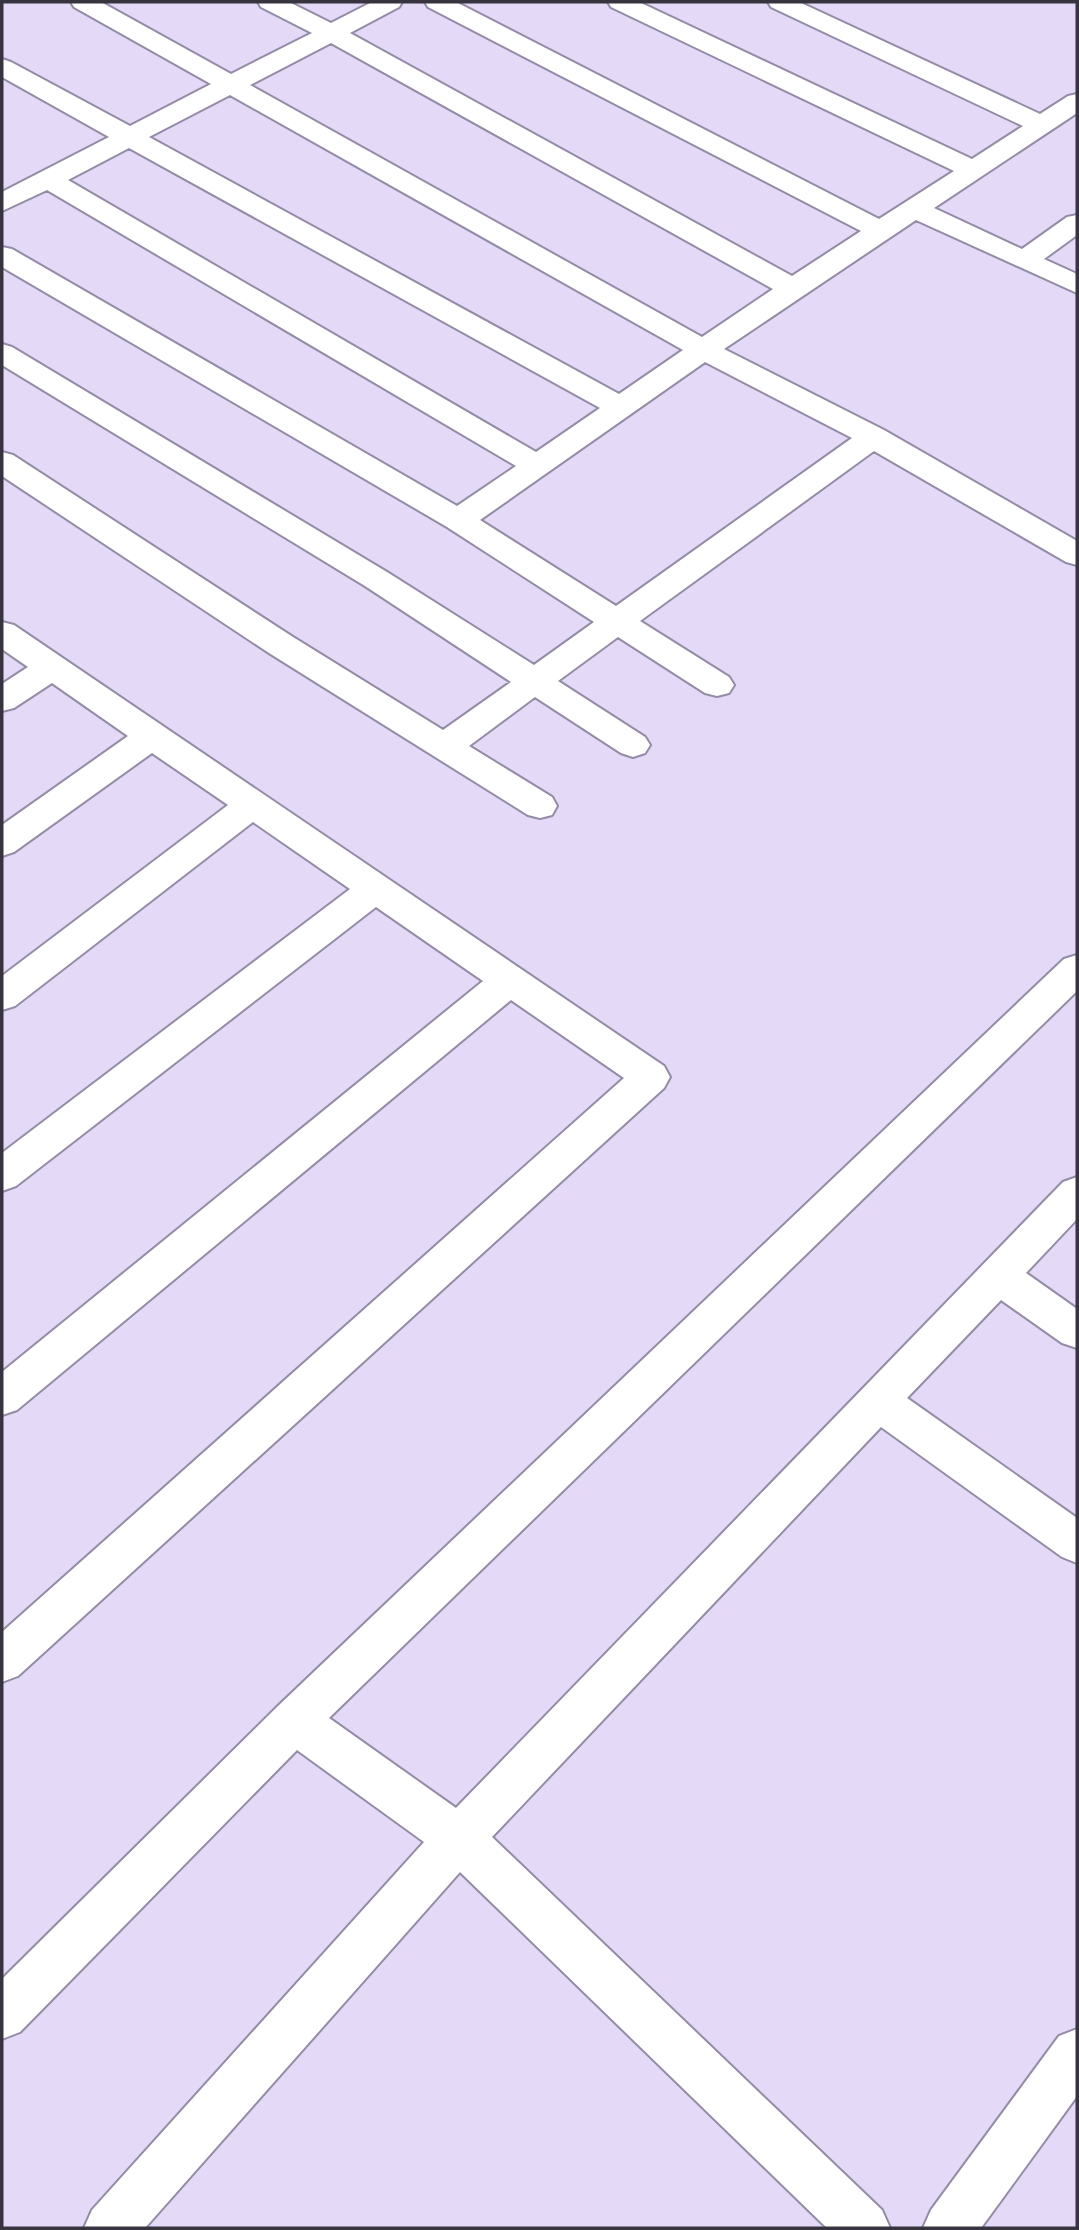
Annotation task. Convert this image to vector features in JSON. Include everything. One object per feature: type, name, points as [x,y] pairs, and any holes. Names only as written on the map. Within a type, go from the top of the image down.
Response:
[{"type":"street","points":[[83,2],[232,83],[702,349],[873,437],[1077,555]]},
{"type":"street","points":[[271,2],[793,288]]},
{"type":"street","points":[[2,203],[390,2]]},
{"type":"street","points":[[437,2],[881,231]]},
{"type":"street","points":[[620,2],[973,170]]},
{"type":"street","points":[[780,2],[1042,125]]},
{"type":"street","points":[[2,67],[620,407]]},
{"type":"street","points":[[458,520],[702,349],[1077,102]]},
{"type":"street","points":[[47,178],[537,465]]},
{"type":"street","points":[[915,209],[1077,285]]},
{"type":"street","points":[[1024,260],[1077,223]]},
{"type":"street","points":[[2,255],[458,520],[717,685]]},
{"type":"street","points":[[2,353],[364,572],[536,680],[633,745]]},
{"type":"street","points":[[443,747],[873,437]]},
{"type":"street","points":[[2,463],[443,747],[540,806]]},
{"type":"street","points":[[2,633],[651,1077],[8,1645]]},
{"type":"street","points":[[2,700],[52,667]]},
{"type":"street","points":[[2,843],[152,736]]},
{"type":"street","points":[[2,996],[253,804]]},
{"type":"street","points":[[2,1175],[376,888]]},
{"type":"street","points":[[2,2014],[294,1721],[1077,969]]},
{"type":"street","points":[[2,1397],[510,980]]},
{"type":"street","points":[[110,2228],[459,1838],[1077,1193]]},
{"type":"street","points":[[998,1276],[1077,1331]]},
{"type":"street","points":[[878,1401],[1077,1543]]},
{"type":"street","points":[[294,1721],[459,1838],[864,2228]]},
{"type":"street","points":[[949,2228],[1077,2054]]}]
